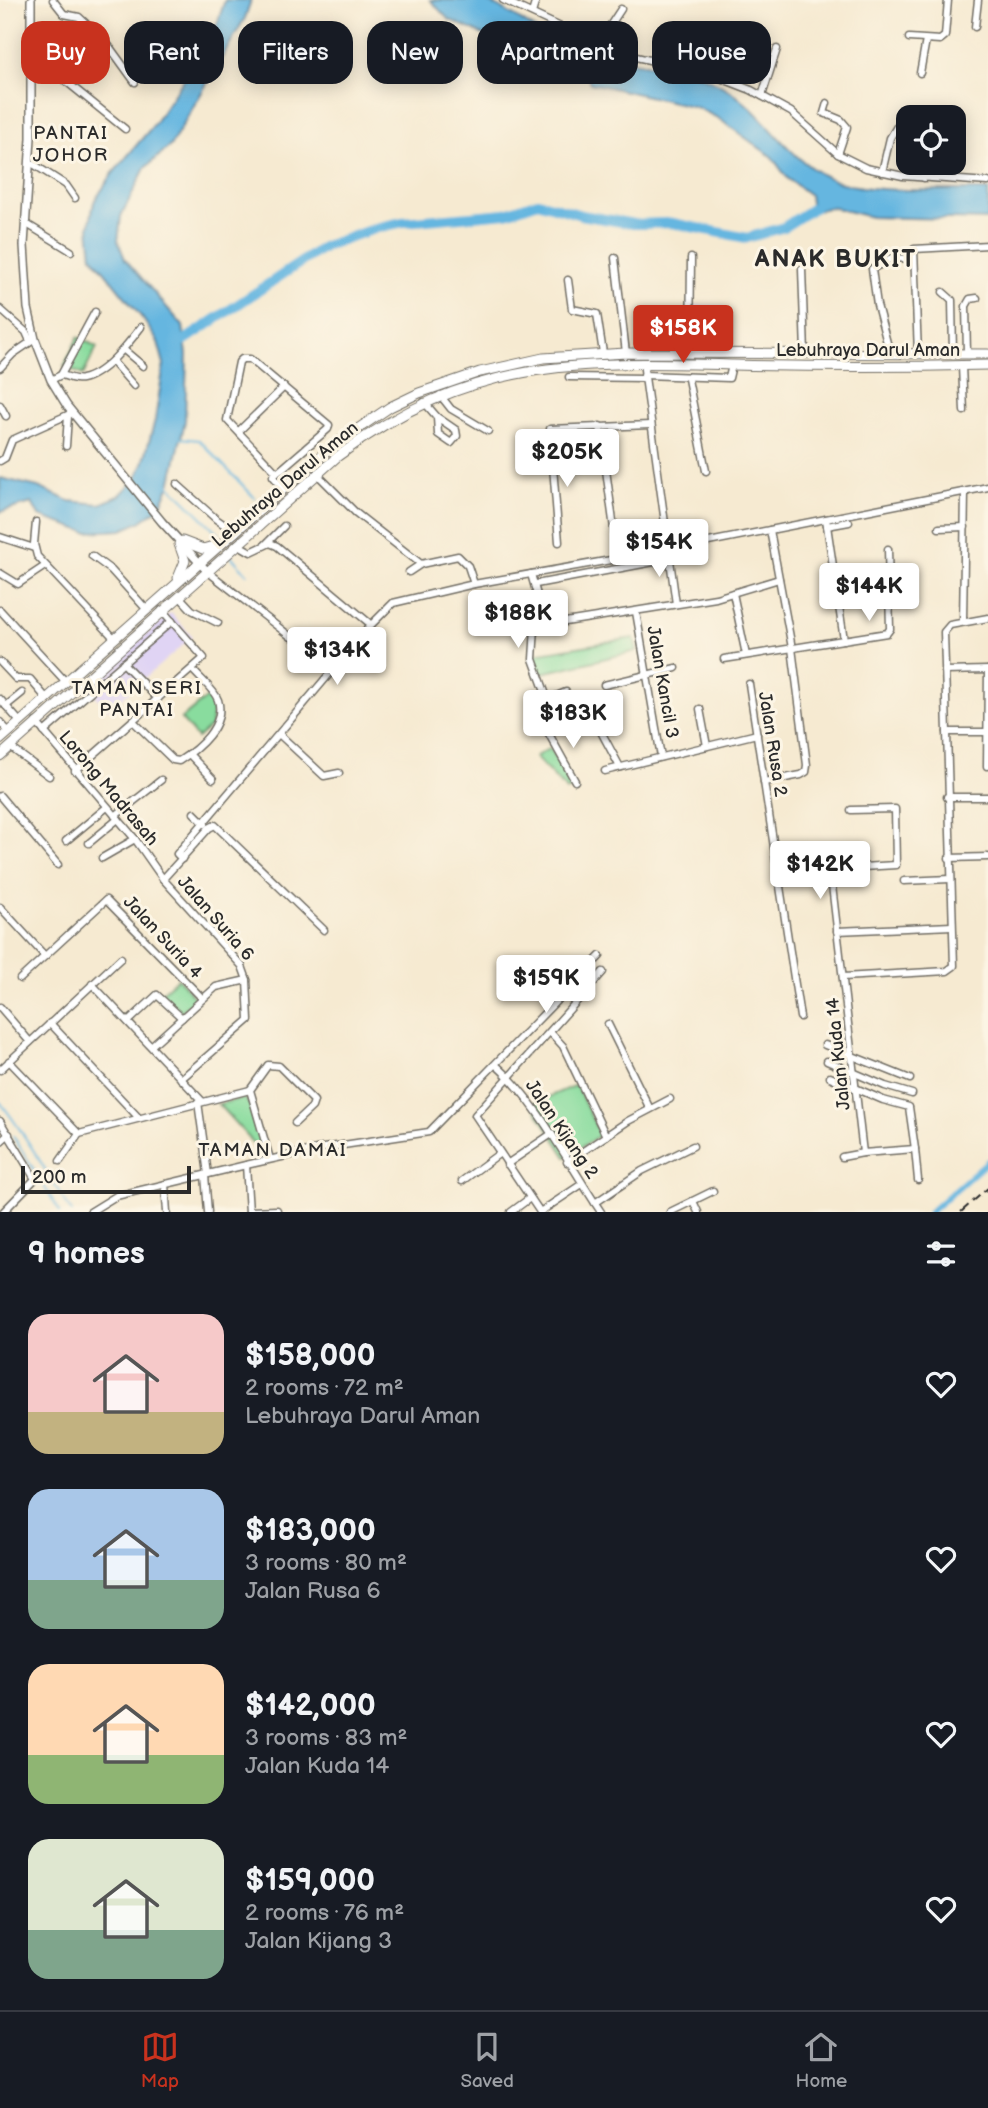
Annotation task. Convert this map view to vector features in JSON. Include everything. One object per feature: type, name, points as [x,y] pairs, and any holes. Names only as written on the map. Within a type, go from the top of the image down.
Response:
[{"type":"highway","name":"Lebuhraya Darul Aman","points":[[0,755],[179,596],[227,541],[331,447],[365,424],[423,392],[519,362],[603,353],[988,354]]},
{"type":"highway","name":"Lebuhraya Darul Aman","points":[[0,740],[166,593],[237,544],[317,474],[380,426],[424,402],[521,372],[564,366],[643,362],[732,365],[988,365]]},
{"type":"highway","points":[[180,543],[203,549],[227,541]]},
{"type":"highway","points":[[166,593],[184,568],[180,543]]},
{"type":"main road","points":[[31,0],[31,21]]},
{"type":"main road","points":[[31,84],[30,162],[25,223],[26,289],[33,340],[70,414],[202,569]]},
{"type":"street","points":[[53,0],[64,14],[79,17],[106,42],[124,67]]},
{"type":"street","points":[[503,0],[549,21]]},
{"type":"street","points":[[532,13],[536,0]]},
{"type":"street","points":[[909,38],[937,41],[944,36],[948,0]]},
{"type":"street","points":[[975,27],[978,0]]},
{"type":"street","points":[[613,21],[621,9]]},
{"type":"street","points":[[920,73],[926,40]]},
{"type":"street","points":[[762,96],[777,49]]},
{"type":"street","points":[[638,58],[732,81],[791,112],[838,154],[851,162],[882,172],[988,182]]},
{"type":"street","points":[[69,84],[125,129]]},
{"type":"street","points":[[827,103],[824,113],[841,120],[847,127],[838,154]]},
{"type":"street","points":[[882,172],[890,138],[896,128]]},
{"type":"street","points":[[30,162],[66,185],[75,198]]},
{"type":"street","points":[[25,223],[71,251]]},
{"type":"street","points":[[918,354],[912,258],[914,249],[988,245]]},
{"type":"street","points":[[615,258],[626,353]]},
{"type":"street","points":[[690,352],[691,258]]},
{"type":"street","points":[[890,354],[877,305],[872,269],[892,258],[912,258]]},
{"type":"street","points":[[802,269],[805,354]]},
{"type":"street","points":[[568,280],[572,309],[597,314],[603,353]]},
{"type":"street","points":[[943,292],[952,300],[953,354]]},
{"type":"street","points":[[967,354],[966,306],[970,299],[977,298]]},
{"type":"street","points":[[0,309],[33,340],[0,368]]},
{"type":"street","points":[[51,380],[61,375],[95,312]]},
{"type":"street","points":[[61,375],[83,379],[112,361],[141,327]]},
{"type":"street","points":[[658,336],[722,332]]},
{"type":"street","points":[[124,350],[143,366]]},
{"type":"street","points":[[277,473],[329,426],[250,359],[239,362],[227,420],[277,473],[284,489]]},
{"type":"street","points":[[112,361],[134,386]]},
{"type":"street","points":[[643,362],[676,604]]},
{"type":"street","points":[[569,377],[729,378],[732,365]]},
{"type":"street","points":[[962,366],[964,411]]},
{"type":"street","points":[[688,379],[706,471]]},
{"type":"street","points":[[239,431],[284,387]]},
{"type":"street","points":[[440,396],[451,409],[488,431]]},
{"type":"street","points":[[424,402],[437,417]]},
{"type":"street","points":[[0,405],[6,416]]},
{"type":"street","points":[[66,446],[70,414]]},
{"type":"street","points":[[0,461],[5,458],[12,440],[70,414]]},
{"type":"street","points":[[559,542],[548,432],[553,427],[650,425]]},
{"type":"street","points":[[600,426],[618,558]]},
{"type":"street","points":[[277,473],[293,481]]},
{"type":"street","points":[[317,474],[356,513],[421,564]]},
{"type":"street","points":[[177,484],[236,533]]},
{"type":"street","points":[[827,523],[988,487]]},
{"type":"street","points":[[963,622],[965,492]]},
{"type":"street","points":[[36,522],[34,548],[45,566],[115,639]]},
{"type":"street","points":[[182,859],[177,854],[390,605],[474,584],[770,530],[849,522]]},
{"type":"street","points":[[827,523],[844,640]]},
{"type":"street","points":[[237,544],[251,552],[266,544],[284,526]]},
{"type":"street","points":[[939,528],[965,527]]},
{"type":"street","points":[[764,782],[806,772],[792,648],[770,530]]},
{"type":"street","points":[[0,537],[34,548]]},
{"type":"street","points":[[266,544],[277,546],[368,622]]},
{"type":"street","points":[[724,659],[889,631],[888,550]]},
{"type":"street","points":[[92,556],[111,570],[147,610]]},
{"type":"street","points":[[409,572],[421,564],[450,556],[462,557],[474,584]]},
{"type":"street","points":[[536,584],[670,559]]},
{"type":"street","points":[[0,573],[18,584],[45,566]]},
{"type":"street","points":[[202,569],[291,637]]},
{"type":"street","points":[[531,574],[536,584],[533,659],[553,714]]},
{"type":"street","points":[[534,627],[636,612],[733,593],[779,579]]},
{"type":"street","points":[[733,593],[746,655]]},
{"type":"street","points":[[179,596],[192,610],[218,623]]},
{"type":"street","points":[[0,610],[66,681]]},
{"type":"street","points":[[75,771],[204,658],[162,610]]},
{"type":"street","name":"Jalan Kancil 3","points":[[636,612],[662,757]]},
{"type":"street","points":[[843,977],[953,969],[944,628],[988,618]]},
{"type":"street","points":[[44,732],[172,621]]},
{"type":"street","points":[[0,662],[16,679],[30,680],[47,699]]},
{"type":"street","points":[[123,663],[158,699]]},
{"type":"street","points":[[604,685],[676,668]]},
{"type":"street","points":[[133,721],[173,760],[179,761],[189,754],[217,726],[220,718],[217,698],[193,670]]},
{"type":"street","points":[[945,671],[988,670],[987,766]]},
{"type":"street","name":"Jalan Rusa 2","points":[[749,684],[800,1017]]},
{"type":"street","points":[[547,700],[566,692]]},
{"type":"street","points":[[6,706],[22,693]]},
{"type":"street","points":[[0,699],[20,722]]},
{"type":"street","points":[[575,782],[544,725],[545,719],[553,714],[581,708],[590,711],[620,767]]},
{"type":"street","points":[[700,709],[707,746]]},
{"type":"street","points":[[0,722],[9,732]]},
{"type":"street","name":"Lorong Madrasah","points":[[36,722],[135,839],[161,876]]},
{"type":"street","points":[[947,732],[988,732]]},
{"type":"street","points":[[280,734],[324,776],[339,773]]},
{"type":"street","points":[[605,771],[757,734]]},
{"type":"street","points":[[10,747],[49,776]]},
{"type":"street","points":[[189,754],[213,779]]},
{"type":"street","points":[[89,843],[161,780]]},
{"type":"street","points":[[0,796],[58,865]]},
{"type":"street","points":[[947,797],[988,797]]},
{"type":"street","points":[[66,841],[107,807]]},
{"type":"street","points":[[778,872],[897,865],[895,809],[851,810]]},
{"type":"street","points":[[194,813],[205,824]]},
{"type":"street","points":[[161,876],[215,825],[324,930]]},
{"type":"street","points":[[102,858],[135,839]]},
{"type":"street","points":[[949,858],[988,857]]},
{"type":"street","name":"Jalan Kuda 14","points":[[830,868],[854,1057],[863,1153]]},
{"type":"street","name":"Jalan Suria 6","points":[[161,876],[242,967],[247,980],[249,1020],[181,1079]]},
{"type":"street","points":[[904,881],[950,880]]},
{"type":"street","name":"Jalan Suria 4","points":[[44,956],[102,902],[110,901],[202,998]]},
{"type":"street","points":[[0,907],[44,956],[20,979]]},
{"type":"street","points":[[837,931],[951,926]]},
{"type":"street","points":[[90,1212],[110,1198],[206,1174],[317,1149],[429,1132],[600,956]]},
{"type":"street","points":[[0,1070],[121,958]]},
{"type":"street","points":[[582,1184],[540,1212],[475,1115],[603,972]]},
{"type":"street","points":[[150,1046],[221,984],[247,980]]},
{"type":"street","points":[[92,984],[200,1102],[208,1212]]},
{"type":"street","points":[[128,1022],[157,995],[182,1018]]},
{"type":"street","points":[[0,1007],[30,1042]]},
{"type":"street","points":[[50,1023],[138,1117]]},
{"type":"street","points":[[608,1024],[650,1109]]},
{"type":"street","points":[[550,1031],[563,1046],[606,1136]]},
{"type":"street","points":[[825,1045],[910,1079]]},
{"type":"street","points":[[827,1060],[885,1086],[912,1094]]},
{"type":"street","points":[[9,1061],[79,1134]]},
{"type":"street","points":[[60,1161],[79,1134],[250,1090],[268,1065],[279,1066],[314,1101],[312,1107],[295,1123]]},
{"type":"street","name":"Jalan Kijang 2","points":[[496,1065],[509,1077],[601,1212]]},
{"type":"street","points":[[830,1077],[909,1107],[918,1181]]},
{"type":"street","points":[[250,1090],[270,1159]]},
{"type":"street","points":[[567,1162],[628,1121],[670,1098]]},
{"type":"street","points":[[0,1121],[35,1179],[3,1212]]},
{"type":"street","points":[[0,1142],[9,1134]]},
{"type":"street","points":[[507,1164],[550,1135]]},
{"type":"street","points":[[595,1203],[651,1167],[693,1146]]},
{"type":"street","points":[[842,1157],[915,1149]]},
{"type":"street","points":[[462,1181],[500,1153]]},
{"type":"street","points":[[246,1165],[249,1212],[277,1210]]},
{"type":"street","points":[[165,1184],[167,1212]]},
{"type":"street","points":[[670,1212],[713,1191]]},
{"type":"street","points":[[511,1212],[530,1198]]},
{"type":"street","points":[[693,1201],[698,1212]]},
{"type":"shaded area","points":[[692,305],[724,306],[723,334],[692,334]]},
{"type":"shaded area","points":[[171,613],[192,637],[108,710],[87,686]]},
{"type":"green space","points":[[78,337],[97,347],[83,375],[64,366]]},
{"type":"green space","points":[[634,638],[637,651],[538,674],[534,654]]},
{"type":"green space","points":[[208,697],[213,703],[211,726],[197,738],[181,719]]},
{"type":"green space","points":[[550,748],[572,788],[567,791],[535,757]]},
{"type":"green space","points":[[178,978],[196,999],[178,1014],[161,993]]},
{"type":"green space","points":[[576,1085],[600,1135],[566,1157],[532,1104]]},
{"type":"green space","points":[[244,1098],[251,1106],[262,1147],[258,1148],[218,1104]]},
{"type":"water","points":[[225,0],[251,0],[245,18],[238,21],[238,30],[224,54],[224,21],[218,21]]},
{"type":"water","points":[[430,0],[483,0],[523,21],[477,21],[477,32],[463,26],[463,21],[448,19]]},
{"type":"water","points":[[638,63],[652,65],[652,84],[717,84],[744,102],[794,153],[822,175],[854,186],[872,188],[988,190],[988,220],[871,217],[831,207],[819,210],[811,203],[810,195],[788,179],[772,157],[718,118],[696,107],[594,84],[638,84]]},
{"type":"water","points":[[181,84],[207,84],[171,145],[145,168],[121,216],[118,241],[125,259],[183,326],[187,354],[185,421],[170,485],[159,508],[140,522],[122,530],[86,532],[39,516],[32,503],[0,512],[0,478],[38,487],[69,501],[100,504],[119,496],[136,479],[143,464],[155,420],[164,364],[158,342],[143,319],[92,256],[89,228],[94,202],[113,173],[152,127]]},
{"type":"waterway","points":[[172,341],[185,340],[325,246],[376,228],[403,222],[506,213],[538,202],[581,215],[634,224],[672,223],[747,238],[784,227],[815,207],[824,196]]},
{"type":"waterway","points":[[179,438],[199,440],[255,498]]},
{"type":"waterway","points":[[168,484],[219,534]]},
{"type":"waterway","points":[[231,556],[247,574]]},
{"type":"waterway","points":[[0,1102],[72,1212]]},
{"type":"waterway","points":[[13,1136],[60,1212]]},
{"type":"waterway","points":[[930,1212],[988,1161]]},
{"type":"railway","points":[[961,1212],[988,1188]]},
{"type":"district","name":"PANTAI JOHOR","points":[[71,143]]},
{"type":"district","name":"ANAK BUKIT","points":[[836,259]]},
{"type":"district","name":"TAMAN SERI PANTAI","points":[[137,698]]},
{"type":"district","name":"TAMAN DAMAI","points":[[273,1149]]}]
